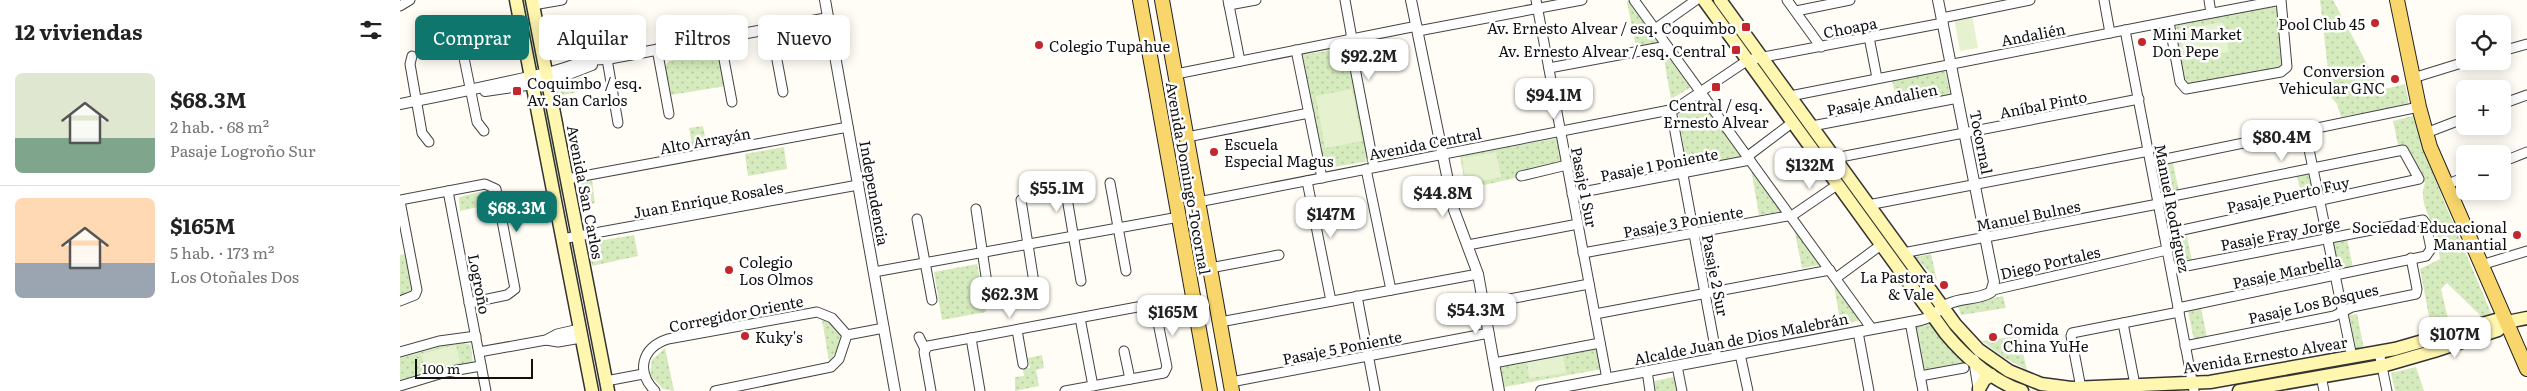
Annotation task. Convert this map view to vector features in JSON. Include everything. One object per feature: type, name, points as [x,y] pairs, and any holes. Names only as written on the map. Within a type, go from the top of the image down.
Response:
[{"type":"main road","points":[[516,0],[592,391]]},
{"type":"main road","name":"Avenida Domingo Tocornal","points":[[1140,0],[1210,391]]},
{"type":"main road","name":"Avenida Domingo Tocornal","points":[[1162,0],[1231,387]]},
{"type":"main road","points":[[1704,0],[1969,366],[2022,391]]},
{"type":"main road","name":"Avenida Ernesto Alvear","points":[[1720,0],[1942,308],[1971,342],[1994,361],[2019,376],[2051,386],[2083,389],[2135,385],[2193,387],[2380,352],[2496,320],[2507,322]]},
{"type":"main road","points":[[2397,0],[2426,133],[2446,185],[2527,369]]},
{"type":"main road","name":"Avenida San Carlos","points":[[533,3],[607,386]]},
{"type":"main road","points":[[1168,154],[1188,144]]},
{"type":"main road","points":[[1189,270],[1200,277],[1210,268]]},
{"type":"main road","points":[[2507,322],[2527,318]]},
{"type":"main road","name":"Avenida Ernesto Alvear","points":[[2239,391],[2264,389],[2321,376],[2382,366],[2498,330],[2507,322]]},
{"type":"main road","points":[[1979,390],[1984,380],[1991,376]]},
{"type":"street","points":[[400,6],[412,0],[419,0]]},
{"type":"street","points":[[533,3],[562,0]]},
{"type":"street","name":"Independencia","points":[[825,0],[828,15]]},
{"type":"street","points":[[1240,61],[1228,3],[1256,0]]},
{"type":"street","points":[[1345,0],[1390,290]]},
{"type":"street","points":[[1412,0],[1456,217],[1478,274],[1499,391]]},
{"type":"street","points":[[1176,74],[1537,4],[1582,0]]},
{"type":"street","points":[[1634,0],[1872,329]]},
{"type":"street","points":[[1655,29],[1696,0]]},
{"type":"street","points":[[1788,0],[1821,47]]},
{"type":"street","points":[[1796,11],[1850,0]]},
{"type":"street","name":"Tocornal","points":[[1938,0],[1986,237],[1994,282],[1993,290]]},
{"type":"street","name":"Choapa","points":[[1762,58],[1870,38],[2030,0]]},
{"type":"street","points":[[2104,0],[2110,33]]},
{"type":"street","points":[[2209,0],[2211,13]]},
{"type":"street","points":[[2169,22],[2182,87],[2188,90],[2286,69],[2281,0]]},
{"type":"street","name":"Andalién","points":[[1790,96],[2281,0]]},
{"type":"street","name":"Pasaje 1 Sur","points":[[1537,4],[1607,379]]},
{"type":"street","name":"Manuel Rodríguez","points":[[2125,30],[2193,387]]},
{"type":"street","points":[[1870,38],[1877,78]]},
{"type":"street","points":[[2511,48],[2527,44]]},
{"type":"street","points":[[1549,68],[1667,46]]},
{"type":"street","points":[[1296,50],[1322,178]]},
{"type":"street","points":[[412,56],[410,64],[416,101],[423,136],[429,142]]},
{"type":"street","name":"Avenida Central","points":[[1198,202],[1442,153],[1671,110],[1682,106],[1748,60],[1762,58]]},
{"type":"street","points":[[464,60],[477,125],[484,131]]},
{"type":"street","points":[[400,104],[547,78],[586,61],[596,60]]},
{"type":"street","points":[[606,60],[618,123]]},
{"type":"street","points":[[660,60],[669,114]]},
{"type":"street","points":[[724,60],[732,102]]},
{"type":"street","points":[[777,60],[783,92]]},
{"type":"street","name":"Independencia","points":[[836,60],[895,391]]},
{"type":"street","points":[[2413,78],[2456,65]]},
{"type":"street","points":[[2511,100],[2527,94]]},
{"type":"street","name":"Pasaje Andalien","points":[[1812,126],[1958,98]]},
{"type":"street","name":"Aníbal Pinto","points":[[1835,158],[2139,99]]},
{"type":"street","points":[[2151,162],[2419,107]]},
{"type":"street","name":"Pasaje 2 Sur","points":[[1671,110],[1717,358]]},
{"type":"street","points":[[1188,144],[1309,113]]},
{"type":"street","points":[[2426,133],[2456,121]]},
{"type":"street","name":"Pasaje 1 Poniente","points":[[1572,194],[1749,158],[1793,122]]},
{"type":"street","name":"Alto Arrayán","points":[[567,179],[848,128]]},
{"type":"street","points":[[2306,130],[2352,357]]},
{"type":"street","name":"Manuel Bulnes","points":[[1903,254],[2403,150],[2418,181]]},
{"type":"street","points":[[1868,205],[2149,151]]},
{"type":"street","points":[[2511,158],[2527,152]]},
{"type":"street","points":[[1522,176],[1567,165]]},
{"type":"street","points":[[1307,181],[1331,301]]},
{"type":"street","name":"Pasaje Puerto Fuy","points":[[2164,234],[2418,181]]},
{"type":"street","points":[[2446,185],[2456,181]]},
{"type":"street","points":[[1110,183],[1126,272]]},
{"type":"street","points":[[400,301],[416,293],[417,287],[400,200],[485,184],[491,185],[498,194],[515,284],[514,291],[508,295],[469,303]]},
{"type":"street","name":"Pasaje 3 Poniente","points":[[1583,253],[1790,215],[1801,211],[1838,184]]},
{"type":"street","name":"Juan Enrique Rosales","points":[[562,239],[858,185]]},
{"type":"street","name":"Logroño","points":[[448,191],[486,391]]},
{"type":"street","points":[[1066,192],[1081,281]]},
{"type":"street","points":[[1021,200],[1035,290]]},
{"type":"street","points":[[976,208],[988,290]]},
{"type":"street","points":[[874,272],[1179,217]]},
{"type":"street","points":[[917,219],[932,300]]},
{"type":"street","name":"Pasaje Fray Jorge","points":[[2171,269],[2423,220],[2426,224],[2430,253]]},
{"type":"street","points":[[1468,245],[1578,224]]},
{"type":"street","points":[[1836,278],[1881,245]]},
{"type":"street","points":[[400,251],[409,248]]},
{"type":"street","name":"Diego Portales","points":[[1942,308],[1952,302],[1986,294],[1993,290],[2167,250]]},
{"type":"street","points":[[2481,265],[2527,251]]},
{"type":"street","name":"Pasaje Marbella","points":[[2083,389],[2072,334],[2336,276],[2343,272],[2430,253]]},
{"type":"street","points":[[1210,268],[1279,254]]},
{"type":"street","name":"Pasaje Los Bosques","points":[[2186,346],[2334,316],[2352,307],[2417,293],[2411,258]]},
{"type":"street","points":[[1595,314],[1830,270]]},
{"type":"street","points":[[1220,322],[1478,274]]},
{"type":"street","points":[[1483,304],[1589,284]]},
{"type":"street","points":[[1357,296],[1375,391]]},
{"type":"street","points":[[925,348],[930,345],[1148,306],[1155,308],[1166,370],[1161,374],[1066,391]]},
{"type":"street","points":[[1933,317],[1942,308]]},
{"type":"street","name":"Corregidor Oriente","points":[[643,374],[643,365],[650,350],[655,345],[668,339],[818,312],[832,318],[847,335]]},
{"type":"street","name":"Alcalde Juan de Dios Malebrán","points":[[1541,391],[1562,389],[1933,317]]},
{"type":"street","points":[[1080,318],[1093,386]]},
{"type":"street","points":[[1910,322],[1923,391]]},
{"type":"street","points":[[2123,323],[2135,385]]},
{"type":"street","points":[[715,391],[831,367],[840,359],[847,335],[884,328]]},
{"type":"street","points":[[1017,330],[1024,364]]},
{"type":"street","points":[[1858,332],[1869,390],[1859,391]]},
{"type":"street","name":"Pasaje 5 Poniente","points":[[1231,387],[1368,356],[1488,333]]},
{"type":"street","points":[[479,352],[546,340],[557,334],[580,334]]},
{"type":"street","points":[[400,352],[438,341],[476,336]]},
{"type":"street","points":[[919,337],[925,348],[924,352],[931,391]]},
{"type":"street","points":[[971,338],[980,391]]},
{"type":"street","points":[[1971,342],[1969,366],[1979,390]]},
{"type":"street","points":[[1494,363],[1600,343]]},
{"type":"street","points":[[1124,351],[1130,380]]},
{"type":"street","points":[[2380,352],[2387,391]]},
{"type":"street","points":[[1740,354],[1748,391]]},
{"type":"street","points":[[400,386],[446,372],[481,366]]},
{"type":"street","points":[[1677,366],[1682,391]]},
{"type":"street","points":[[1920,376],[1969,366]]},
{"type":"street","points":[[1647,371],[1650,391]]},
{"type":"street","points":[[607,386],[643,374],[655,391]]},
{"type":"street","points":[[2321,376],[2324,391]]},
{"type":"green space","points":[[519,0],[527,0],[539,67],[535,69],[529,43],[529,15],[522,15]]},
{"type":"green space","points":[[2320,0],[2333,0],[2381,90],[2405,84],[2409,105],[2341,117],[2337,104],[2331,97]]},
{"type":"green space","points":[[1629,1],[1660,43],[1636,47],[1627,2]]},
{"type":"green space","points":[[2273,6],[2277,9],[2283,61],[2281,66],[2191,86],[2184,80],[2174,29],[2178,25]]},
{"type":"green space","points":[[1972,15],[1978,48],[1960,51],[1954,18]]},
{"type":"green space","points":[[2223,22],[2229,52],[2185,60],[2179,30]]},
{"type":"green space","points":[[1348,47],[1369,161],[1323,169],[1302,55]]},
{"type":"green space","points":[[1665,53],[1691,87],[1671,99],[1663,54]]},
{"type":"green space","points":[[722,60],[726,86],[671,95],[665,66],[669,61]]},
{"type":"green space","points":[[1945,70],[1951,97],[1898,108],[1892,80]]},
{"type":"green space","points":[[584,76],[586,90],[559,96],[557,86]]},
{"type":"green space","points":[[543,87],[564,191],[562,193],[560,192],[539,92]]},
{"type":"green space","points":[[1352,89],[1362,141],[1325,148],[1316,96]]},
{"type":"green space","points":[[1701,99],[1742,156],[1687,167],[1678,113]]},
{"type":"green space","points":[[2413,116],[2443,199],[2491,313],[2482,317],[2447,283],[2441,289],[2450,327],[2432,332],[2420,269],[2440,259],[2437,238],[2424,202],[2423,189],[2425,183],[2407,148],[2399,149],[2393,121]]},
{"type":"green space","points":[[703,126],[707,147],[693,150],[689,128]]},
{"type":"green space","points":[[1558,138],[1563,162],[1516,175],[1516,178],[1466,189],[1460,156]]},
{"type":"green space","points":[[784,147],[787,169],[748,176],[745,154]]},
{"type":"green space","points":[[1496,152],[1501,177],[1466,184],[1462,158]]},
{"type":"green space","points":[[2173,163],[2179,192],[2165,195],[2160,166]]},
{"type":"green space","points":[[1753,168],[1784,211],[1759,215],[1751,169]]},
{"type":"green space","points":[[2310,172],[2316,201],[2303,204],[2297,175]]},
{"type":"green space","points":[[592,180],[595,203],[582,206],[577,182]]},
{"type":"green space","points":[[484,191],[495,195],[496,203],[460,211],[459,197]]},
{"type":"green space","points":[[1793,223],[1826,264],[1802,268]]},
{"type":"green space","points":[[2186,232],[2192,261],[2179,264],[2173,235]]},
{"type":"green space","points":[[634,235],[638,256],[592,266],[587,243]]},
{"type":"green space","points":[[2347,239],[2353,268],[2339,271],[2333,242]]},
{"type":"green space","points":[[406,254],[415,290],[400,297],[400,255]]},
{"type":"green space","points":[[1931,254],[1937,281],[1916,257]]},
{"type":"green space","points":[[977,264],[986,312],[942,320],[934,272]]},
{"type":"green space","points":[[1833,280],[1861,320],[1841,325]]},
{"type":"green space","points":[[2003,296],[2006,308],[1961,315],[1958,306]]},
{"type":"green space","points":[[2201,308],[2207,337],[2194,340],[2188,311]]},
{"type":"green space","points":[[2357,314],[2364,349],[2356,350],[2349,315]]},
{"type":"green space","points":[[822,320],[832,322],[841,333],[839,348],[829,361]]},
{"type":"green space","points":[[1930,321],[1966,363],[1923,369],[1914,324]]},
{"type":"green space","points":[[2019,336],[2027,370],[2003,357],[1982,341]]},
{"type":"green space","points":[[464,343],[471,345],[473,363],[400,381],[400,358],[446,345]]},
{"type":"green space","points":[[456,345],[460,362],[426,371],[421,354]]},
{"type":"green space","points":[[1598,346],[1602,369],[1504,387],[1500,364]]},
{"type":"green space","points":[[665,348],[674,391],[663,389],[650,375],[652,360]]},
{"type":"green space","points":[[1042,355],[1044,368],[1036,370],[1039,386],[1015,391],[1015,377],[1024,376],[1023,369],[1030,368],[1028,358]]},
{"type":"green space","points":[[1563,356],[1566,373],[1529,378],[1527,361]]},
{"type":"green space","points":[[2416,367],[2424,391],[2395,391],[2391,373]]},
{"type":"green space","points":[[1678,376],[1681,391],[1652,391],[1650,382]]},
{"type":"place","name":"Pool Club 45","points":[[2375,23]]},
{"type":"place","name":"Av. Ernesto Alvear / esq. Coquimbo","points":[[1746,27]]},
{"type":"place","name":"Mini Market Don Pepe","points":[[2142,42]]},
{"type":"place","name":"Colegio Tupahue","points":[[1039,45]]},
{"type":"place","name":"Av. Ernesto Alvear / esq. Central","points":[[1736,50]]},
{"type":"place","name":"Conversion Vehicular GNC","points":[[2395,79]]},
{"type":"place","name":"Central / esq. Ernesto Alvear","points":[[1716,87]]},
{"type":"place","name":"Coquimbo / esq. Av. San Carlos","points":[[517,91]]},
{"type":"place","name":"Escuela Especial Magus","points":[[1214,152]]},
{"type":"place","name":"Sociedad Educacional Manantial","points":[[2517,235]]},
{"type":"place","name":"Colegio Los Olmos","points":[[729,270]]},
{"type":"place","name":"La Pastora & Vale","points":[[1944,285]]},
{"type":"place","name":"Kuky's","points":[[745,336]]},
{"type":"place","name":"Comida China YuHe","points":[[1993,337]]}]
